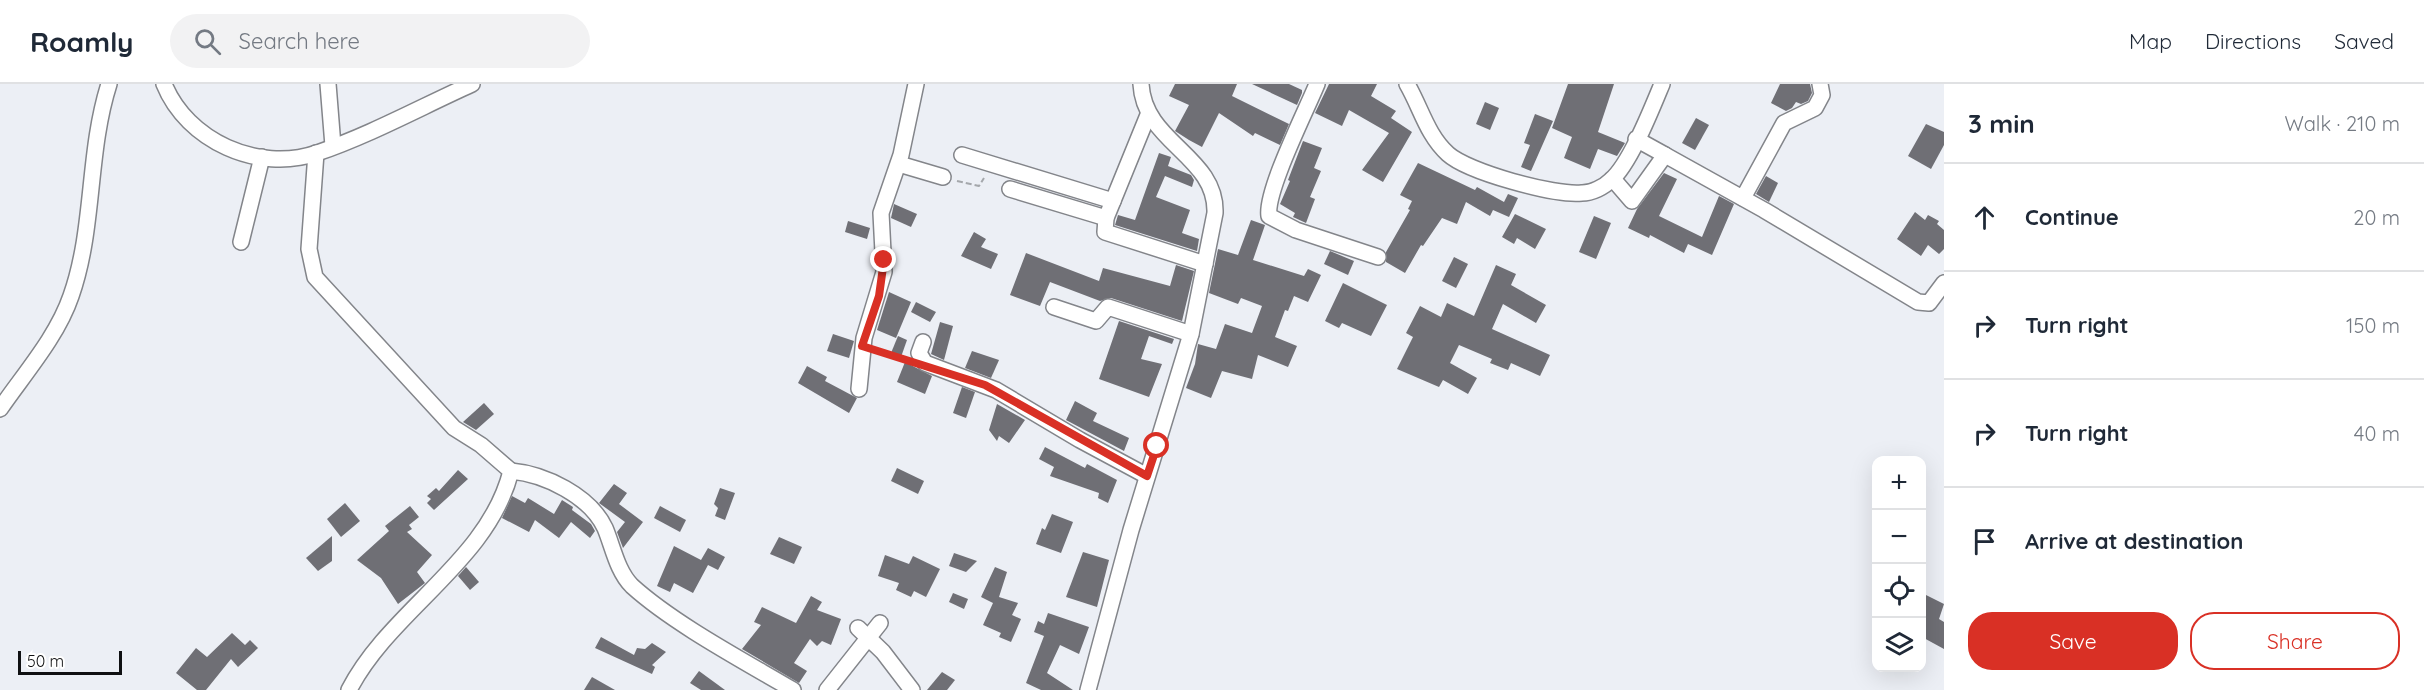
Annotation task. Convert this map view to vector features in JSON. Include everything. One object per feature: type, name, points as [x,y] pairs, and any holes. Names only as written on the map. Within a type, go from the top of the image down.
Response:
[{"type":"street","points":[[0,409],[51,333],[70,299],[87,219],[95,144],[110,84]]},
{"type":"street","points":[[164,84],[168,95],[194,129],[223,146],[262,157],[297,157],[316,153],[472,84]]},
{"type":"street","points":[[328,84],[333,146]]},
{"type":"street","points":[[859,389],[862,346],[884,272],[881,213],[899,164],[916,84]]},
{"type":"street","points":[[1088,690],[1147,476],[1191,334],[1215,213],[1214,191],[1189,158],[1148,114],[1141,84]]},
{"type":"street","points":[[1317,84],[1280,172],[1268,209],[1269,216],[1296,230],[1378,257]]},
{"type":"street","points":[[1407,84],[1429,132],[1448,154],[1462,165],[1531,186],[1583,194],[1612,179],[1636,139],[1662,84]]},
{"type":"street","points":[[1743,198],[1787,119],[1801,117],[1815,108],[1822,95],[1820,84]]},
{"type":"street","points":[[1148,114],[1106,218],[1105,232],[1205,264]]},
{"type":"street","points":[[1636,139],[1743,198],[1922,304],[1931,302],[1944,283]]},
{"type":"street","points":[[316,153],[309,249],[315,277],[454,428],[481,445],[511,471],[539,475],[572,494],[604,526],[625,578],[633,586],[667,612],[793,690]]},
{"type":"street","points":[[962,155],[1113,201]]},
{"type":"street","points":[[1612,179],[1632,201],[1665,155]]},
{"type":"street","points":[[241,242],[262,157]]},
{"type":"street","points":[[899,164],[943,177]]},
{"type":"street","points":[[1010,189],[1106,218]]},
{"type":"street","points":[[1054,307],[1096,321],[1108,307],[1191,334]]},
{"type":"street","points":[[923,342],[920,358],[930,366],[996,390],[1147,476]]},
{"type":"street","points":[[349,690],[373,656],[471,545],[501,501],[511,471]]},
{"type":"street","points":[[827,690],[864,632],[880,623]]},
{"type":"street","points":[[864,632],[912,690]]},
{"type":"path","points":[[943,177],[981,186],[988,163]]},
{"type":"path","points":[[862,346],[930,366]]},
{"type":"building","points":[[1175,84],[1237,84],[1232,96],[1289,124],[1280,145],[1255,133],[1253,136],[1219,113],[1202,147],[1189,140],[1175,131],[1189,105],[1169,96]]},
{"type":"building","points":[[1252,84],[1289,84],[1302,90],[1302,93],[1297,105]]},
{"type":"building","points":[[1329,84],[1377,84],[1371,96],[1396,111],[1391,118],[1412,132],[1383,182],[1362,170],[1389,133],[1349,110],[1342,126],[1315,113]]},
{"type":"building","points":[[1568,84],[1614,84],[1598,132],[1625,143],[1617,156],[1598,149],[1590,169],[1564,158],[1572,137],[1552,128]]},
{"type":"building","points":[[1780,84],[1810,84],[1812,93],[1808,101],[1801,104],[1796,102],[1786,111],[1771,103]]},
{"type":"building","points":[[1485,102],[1499,108],[1490,130],[1476,124]]},
{"type":"building","points":[[1535,114],[1553,121],[1531,171],[1521,167],[1530,145],[1524,143]]},
{"type":"building","points":[[1696,118],[1709,125],[1695,150],[1682,143]]},
{"type":"building","points":[[1926,124],[1944,132],[1944,145],[1931,169],[1908,156]]},
{"type":"building","points":[[1303,141],[1322,148],[1314,168],[1321,171],[1310,197],[1315,199],[1306,223],[1293,217],[1295,213],[1280,204]]},
{"type":"building","points":[[1159,153],[1171,157],[1168,166],[1191,175],[1194,180],[1192,187],[1165,176],[1156,197],[1190,210],[1182,233],[1199,239],[1197,251],[1115,225],[1118,215],[1135,220]]},
{"type":"building","points":[[1418,163],[1475,190],[1477,187],[1504,202],[1508,194],[1518,198],[1509,217],[1493,210],[1490,216],[1466,202],[1457,224],[1442,218],[1423,246],[1421,245],[1405,273],[1386,262],[1386,252],[1410,210],[1408,209],[1412,201],[1400,195]]},
{"type":"building","points":[[1664,173],[1677,179],[1659,216],[1702,237],[1719,196],[1734,204],[1712,255],[1688,244],[1684,253],[1650,235],[1649,238],[1628,228],[1637,209]]},
{"type":"building","points":[[1766,176],[1778,183],[1769,202],[1756,194]]},
{"type":"building","points":[[894,204],[917,214],[911,227],[891,218]]},
{"type":"building","points":[[1915,212],[1925,220],[1928,215],[1939,221],[1937,224],[1944,230],[1944,249],[1939,254],[1928,245],[1921,256],[1897,239]]},
{"type":"building","points":[[1515,214],[1546,229],[1535,249],[1517,238],[1514,244],[1502,237]]},
{"type":"building","points":[[1594,216],[1611,223],[1596,259],[1579,252]]},
{"type":"building","points":[[1251,220],[1265,225],[1253,260],[1304,276],[1308,269],[1321,275],[1308,302],[1294,296],[1288,311],[1285,310],[1275,337],[1297,346],[1288,367],[1258,355],[1252,379],[1222,371],[1211,398],[1186,388],[1195,364],[1198,344],[1216,349],[1225,324],[1252,333],[1262,306],[1241,298],[1238,304],[1209,293],[1218,249],[1238,255]]},
{"type":"building","points":[[848,221],[870,228],[867,239],[845,232]]},
{"type":"building","points":[[974,232],[986,239],[981,247],[998,254],[991,269],[961,256]]},
{"type":"building","points":[[1330,251],[1354,261],[1348,275],[1324,264]]},
{"type":"building","points":[[1026,253],[1099,281],[1103,268],[1170,286],[1176,265],[1194,271],[1182,321],[1111,298],[1100,301],[1050,282],[1040,306],[1010,295]]},
{"type":"building","points":[[1454,257],[1468,264],[1456,288],[1442,281]]},
{"type":"building","points":[[1496,265],[1516,274],[1511,285],[1546,305],[1536,323],[1503,304],[1492,329],[1550,355],[1540,376],[1511,363],[1508,370],[1490,363],[1492,359],[1459,345],[1450,363],[1477,378],[1468,394],[1443,380],[1439,387],[1397,369],[1413,337],[1406,333],[1420,306],[1441,317],[1447,303],[1474,316]]},
{"type":"building","points":[[1343,283],[1387,305],[1371,336],[1342,323],[1339,328],[1325,321]]},
{"type":"building","points":[[889,292],[911,302],[896,338],[877,330]]},
{"type":"building","points":[[916,302],[936,312],[930,322],[911,312]]},
{"type":"building","points":[[1119,321],[1174,339],[1172,344],[1149,336],[1141,359],[1162,364],[1149,397],[1099,379]]},
{"type":"building","points":[[940,322],[953,326],[944,360],[931,354]]},
{"type":"building","points":[[833,334],[854,341],[849,358],[827,351]]},
{"type":"building","points":[[898,336],[907,340],[901,357],[891,353]]},
{"type":"building","points":[[972,351],[999,360],[991,378],[965,368]]},
{"type":"building","points":[[905,362],[932,376],[925,394],[897,382]]},
{"type":"building","points":[[807,366],[827,377],[825,381],[857,398],[849,413],[798,383]]},
{"type":"building","points":[[962,387],[975,392],[966,418],[953,413]]},
{"type":"building","points":[[1075,401],[1097,413],[1093,421],[1129,438],[1124,451],[1066,420]]},
{"type":"building","points":[[484,403],[494,414],[476,430],[463,422]]},
{"type":"building","points":[[997,404],[1025,420],[1009,443],[999,436],[997,441],[989,430]]},
{"type":"building","points":[[1045,447],[1085,468],[1087,464],[1117,480],[1108,503],[1098,498],[1099,493],[1050,476],[1054,467],[1039,459]]},
{"type":"building","points":[[897,468],[924,481],[918,494],[891,481]]},
{"type":"building","points":[[458,470],[468,479],[434,510],[427,503],[431,499],[427,496],[436,488],[439,491]]},
{"type":"building","points":[[614,484],[627,493],[619,504],[643,522],[623,548],[617,532],[625,522],[599,503]]},
{"type":"building","points":[[720,488],[735,493],[725,520],[715,516],[718,508],[714,504]]},
{"type":"building","points":[[512,496],[525,503],[528,498],[554,514],[562,500],[573,507],[572,510],[591,524],[595,531],[590,538],[571,522],[559,538],[535,520],[529,532],[502,518]]},
{"type":"building","points":[[345,503],[360,521],[341,537],[327,519]]},
{"type":"building","points":[[410,506],[419,517],[409,525],[412,529],[407,532],[432,555],[417,572],[425,583],[398,604],[381,578],[357,560],[389,531],[385,526]]},
{"type":"building","points":[[660,506],[686,520],[680,532],[654,518]]},
{"type":"building","points":[[1052,514],[1073,522],[1061,553],[1036,544],[1042,528],[1045,530]]},
{"type":"building","points":[[332,536],[332,561],[318,571],[306,558]]},
{"type":"building","points":[[779,537],[802,547],[794,564],[770,554]]},
{"type":"building","points":[[674,546],[701,560],[708,548],[725,557],[718,570],[708,565],[693,593],[674,583],[670,592],[657,586]]},
{"type":"building","points":[[1083,552],[1109,560],[1097,607],[1066,597]]},
{"type":"building","points":[[954,553],[977,561],[966,572],[949,566]]},
{"type":"building","points":[[885,555],[909,564],[913,556],[940,569],[926,597],[914,591],[911,597],[896,590],[899,583],[878,576]]},
{"type":"building","points":[[466,567],[479,582],[470,590],[458,576]]},
{"type":"building","points":[[995,567],[1007,572],[999,597],[1018,603],[1012,615],[1021,619],[1011,642],[999,637],[1001,633],[983,625],[993,603],[981,597]]},
{"type":"building","points":[[953,593],[968,599],[964,609],[949,602]]},
{"type":"building","points":[[1926,595],[1944,604],[1939,619],[1944,622],[1944,649],[1926,639]]},
{"type":"building","points":[[811,596],[822,602],[817,610],[841,619],[831,645],[822,641],[817,646],[810,639],[794,663],[807,671],[799,683],[742,649],[761,625],[754,622],[762,607],[796,623]]},
{"type":"building","points":[[1048,613],[1089,627],[1079,654],[1060,645],[1047,673],[1073,690],[1041,690],[1026,683],[1044,636],[1034,632],[1038,621],[1044,624]]},
{"type":"building","points":[[232,633],[245,645],[250,640],[258,648],[238,667],[231,659],[206,690],[197,690],[176,673],[196,648],[207,657]]},
{"type":"building","points":[[601,637],[634,655],[637,648],[645,649],[652,643],[666,652],[652,665],[655,667],[652,674],[595,648]]},
{"type":"building","points":[[699,671],[725,690],[701,690],[690,683]]},
{"type":"building","points":[[942,672],[955,680],[947,690],[927,690]]},
{"type":"building","points":[[592,677],[615,690],[584,690]]},
{"type":"route","points":[[884,260],[879,296],[862,346],[930,366],[996,390],[1042,416],[1058,428],[1147,476],[1157,446]]}]
